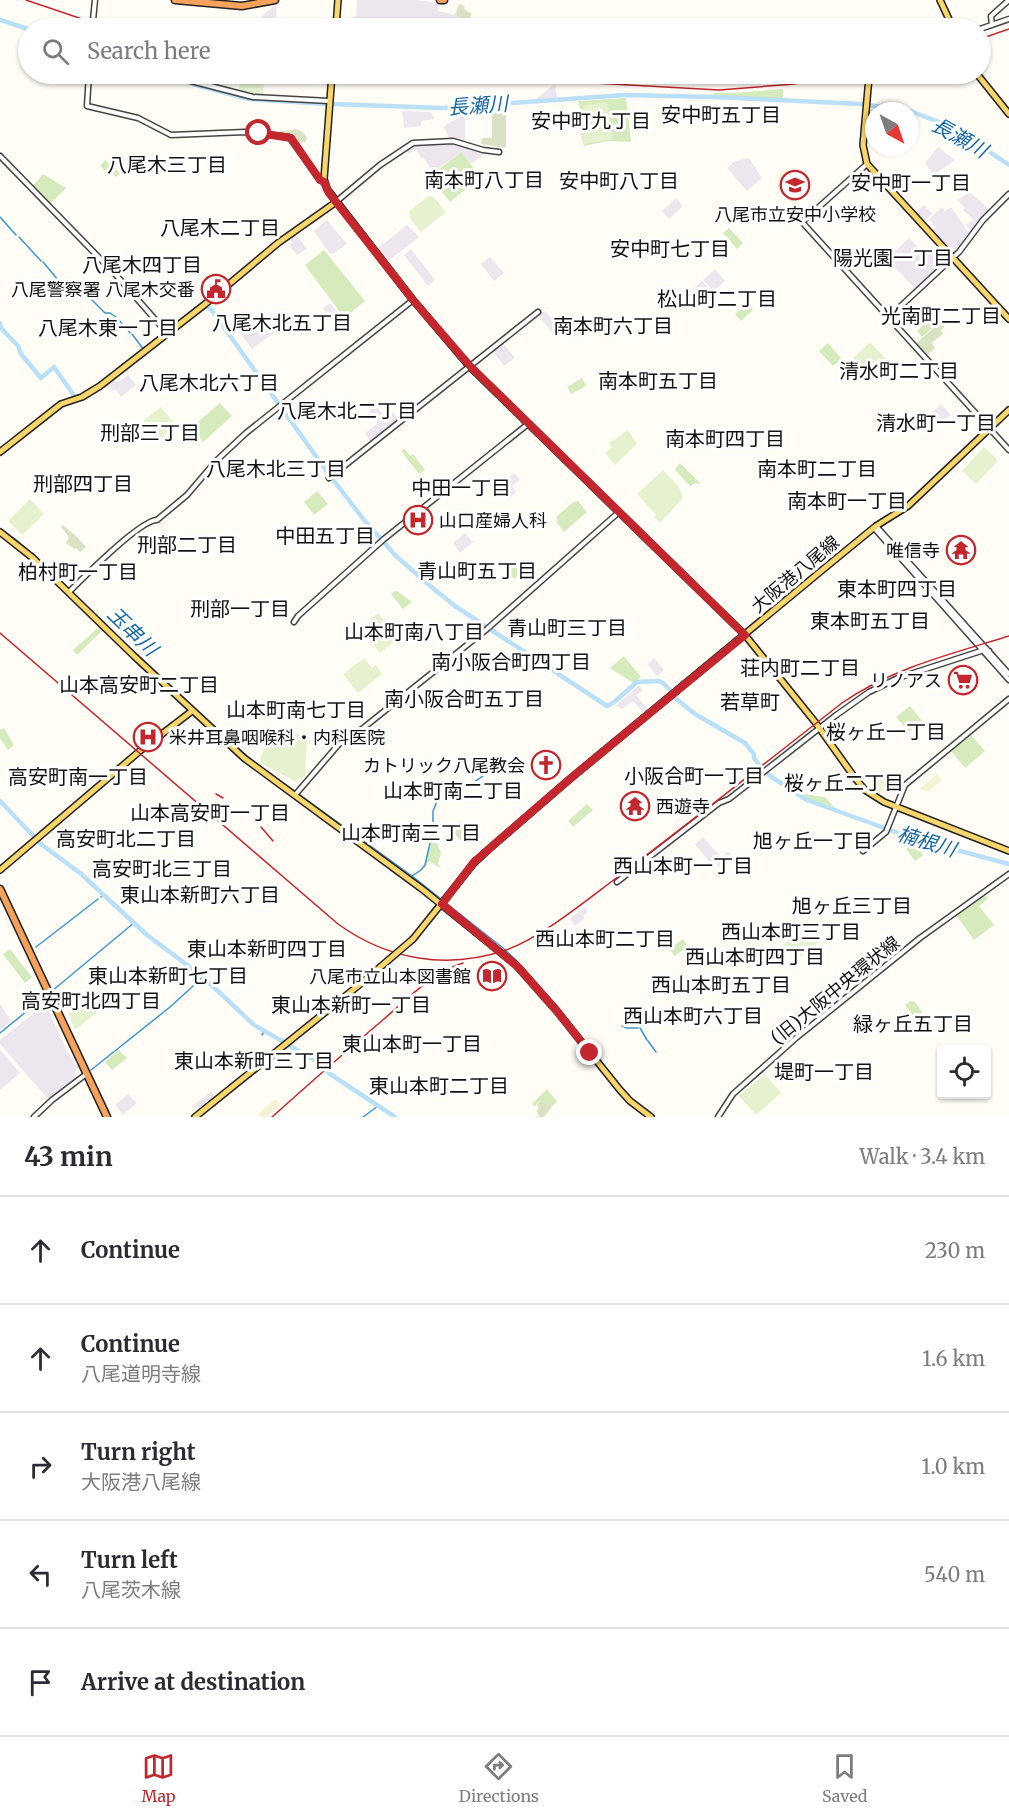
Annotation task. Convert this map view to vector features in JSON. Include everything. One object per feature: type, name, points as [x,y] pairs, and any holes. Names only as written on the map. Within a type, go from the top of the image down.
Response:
[{"type":"highway","points":[[175,0],[242,6],[275,0]]},
{"type":"highway","points":[[0,890],[106,1114]]},
{"type":"highway","points":[[0,898],[85,1076],[106,1114]]},
{"type":"main road","points":[[337,18],[338,0]]},
{"type":"main road","points":[[940,0],[948,18]]},
{"type":"main road","points":[[331,84],[324,182],[327,189],[413,300],[470,366],[745,635],[865,790],[878,799],[1009,851]]},
{"type":"main road","points":[[868,84],[862,145],[867,164],[1009,319]]},
{"type":"main road","points":[[985,84],[1009,114]]},
{"type":"main road","points":[[0,452],[55,408],[96,389],[168,334],[278,243],[336,202]]},
{"type":"main road","name":"大阪港八尾線","points":[[195,1117],[413,939],[474,862],[571,778],[875,527],[908,506],[1009,410]]},
{"type":"main road","points":[[0,532],[70,591],[192,711],[244,758],[443,902],[518,967],[556,1010],[620,1090],[651,1117]]},
{"type":"main road","points":[[0,870],[141,750],[192,711]]},
{"type":"street","points":[[93,18],[95,0]]},
{"type":"street","points":[[1009,0],[991,16],[992,25],[1009,19]]},
{"type":"street","points":[[88,84],[87,106],[138,118],[171,135],[245,132],[289,137],[320,180],[324,182]]},
{"type":"street","points":[[203,84],[260,98],[330,101]]},
{"type":"street","points":[[336,202],[369,173],[413,143],[453,141],[499,152]]},
{"type":"street","points":[[0,156],[116,275],[168,334]]},
{"type":"street","points":[[867,164],[802,222],[1009,450]]},
{"type":"street","points":[[889,317],[953,258],[983,220],[1009,194]]},
{"type":"street","points":[[70,591],[137,530],[151,520],[157,520],[187,495],[216,461],[246,433],[413,300]]},
{"type":"street","points":[[330,476],[403,421],[538,312]]},
{"type":"street","points":[[294,622],[382,540],[528,423]]},
{"type":"street","points":[[296,794],[339,744],[362,729],[487,629],[619,512]]},
{"type":"street","points":[[875,527],[1009,674]]},
{"type":"street","points":[[987,651],[1009,680]]},
{"type":"street","points":[[617,882],[853,703],[892,681],[925,668],[987,651]]},
{"type":"street","points":[[1002,665],[1009,663]]},
{"type":"street","points":[[863,851],[886,832],[906,785],[1009,699]]},
{"type":"street","name":"(旧)大阪中央環状線","points":[[718,1117],[733,1094],[796,1038],[920,938],[1009,874]]},
{"type":"street","points":[[34,1117],[52,1100],[85,1076]]},
{"type":"shaded area","points":[[357,0],[416,0],[439,3],[438,11],[460,18],[351,18],[356,16]]},
{"type":"shaded area","points":[[272,6],[276,6],[277,18],[260,18],[267,11]]},
{"type":"shaded area","points":[[555,84],[557,98],[536,99]]},
{"type":"shaded area","points":[[713,109],[736,110],[736,122],[713,121]]},
{"type":"shaded area","points":[[402,111],[430,112],[435,119],[421,121],[421,126],[404,128]]},
{"type":"shaded area","points":[[465,115],[465,142],[450,140],[445,125]]},
{"type":"shaded area","points":[[453,143],[487,152],[471,164],[462,152],[433,172],[416,150],[409,154],[407,151],[413,146]]},
{"type":"shaded area","points":[[938,147],[955,160],[933,175],[925,163]]},
{"type":"shaded area","points":[[749,158],[762,178],[747,191],[727,168],[735,161]]},
{"type":"shaded area","points":[[969,192],[990,210],[971,231],[966,225],[973,219],[963,210],[965,208],[958,200]]},
{"type":"shaded area","points":[[676,198],[683,206],[669,219],[662,211]]},
{"type":"shaded area","points":[[924,205],[932,214],[923,222],[915,213]]},
{"type":"shaded area","points":[[942,207],[945,211],[951,207],[969,233],[955,254],[932,230],[936,227],[929,219]]},
{"type":"shaded area","points":[[327,220],[347,244],[333,254],[330,254],[314,231]]},
{"type":"shaded area","points":[[407,225],[419,237],[387,262],[377,249]]},
{"type":"shaded area","points":[[296,234],[307,249],[297,255],[289,245],[292,242],[289,239]]},
{"type":"shaded area","points":[[909,238],[924,254],[930,249],[933,251],[938,246],[949,258],[916,290],[887,259]]},
{"type":"shaded area","points":[[411,249],[435,280],[428,286],[404,255]]},
{"type":"shaded area","points":[[490,257],[504,273],[494,281],[481,264]]},
{"type":"shaded area","points":[[715,269],[725,281],[714,291],[703,280]]},
{"type":"shaded area","points":[[702,281],[717,297],[710,304],[695,287]]},
{"type":"shaded area","points":[[329,304],[341,317],[335,324],[323,308]]},
{"type":"shaded area","points":[[545,311],[561,330],[554,335],[538,315]]},
{"type":"shaded area","points":[[259,317],[274,333],[252,349],[239,332]]},
{"type":"shaded area","points":[[502,342],[515,358],[504,366],[492,350]]},
{"type":"shaded area","points":[[128,375],[136,385],[121,397],[107,383],[113,379],[117,383]]},
{"type":"shaded area","points":[[941,404],[951,415],[939,425],[929,415]]},
{"type":"shaded area","points":[[376,406],[385,417],[393,412],[400,421],[371,442],[365,433],[378,423],[369,411]]},
{"type":"shaded area","points":[[514,473],[520,479],[512,486],[516,492],[508,500],[498,487]]},
{"type":"shaded area","points":[[465,533],[473,542],[460,553],[453,543]]},
{"type":"shaded area","points":[[654,658],[664,670],[657,676],[647,664]]},
{"type":"shaded area","points":[[639,685],[643,690],[636,695],[648,710],[643,713],[633,701],[622,709],[616,706]]},
{"type":"shaded area","points":[[880,774],[887,778],[879,796],[871,791]]},
{"type":"shaded area","points":[[937,774],[942,780],[928,792],[919,789]]},
{"type":"shaded area","points":[[703,837],[721,857],[728,851],[732,856],[719,867],[716,863],[712,865],[695,844]]},
{"type":"shaded area","points":[[585,907],[588,912],[583,916],[585,918],[575,926],[570,919]]},
{"type":"shaded area","points":[[0,1004],[11,1021],[0,1030]]},
{"type":"shaded area","points":[[42,1007],[47,1008],[78,1069],[75,1071],[75,1079],[51,1098],[47,1098],[0,1044],[0,1040]]},
{"type":"shaded area","points":[[0,1050],[20,1073],[0,1090]]},
{"type":"shaded area","points":[[211,1092],[216,1098],[200,1110],[195,1104]]},
{"type":"shaded area","points":[[128,1094],[137,1103],[123,1115],[115,1105]]},
{"type":"shaded area","points":[[276,1099],[281,1105],[266,1117],[258,1114]]},
{"type":"green space","points":[[459,4],[465,6],[464,9],[472,14],[471,18],[460,18],[455,15]]},
{"type":"green space","points":[[240,84],[264,84],[263,95],[241,92]]},
{"type":"green space","points":[[782,89],[783,100],[713,96],[714,93]]},
{"type":"green space","points":[[626,98],[631,142],[607,141],[584,146],[578,123],[583,121],[578,101]]},
{"type":"green space","points":[[607,102],[613,139],[584,144],[581,125],[586,124],[583,106]]},
{"type":"green space","points":[[504,107],[505,148],[481,144],[482,138],[492,138],[492,108]]},
{"type":"green space","points":[[296,129],[305,135],[307,138],[305,142],[298,143],[293,136],[279,134],[279,132]]},
{"type":"green space","points":[[462,152],[480,177],[450,202],[429,176]]},
{"type":"green space","points":[[105,160],[120,173],[116,177],[100,166]]},
{"type":"green space","points":[[788,171],[806,190],[792,203],[777,188],[780,174]]},
{"type":"green space","points":[[43,174],[66,188],[50,204],[33,186]]},
{"type":"green space","points":[[428,196],[434,197],[446,212],[421,232],[410,218],[409,212]]},
{"type":"green space","points":[[729,228],[743,243],[737,249],[723,233]]},
{"type":"green space","points":[[324,250],[365,301],[348,315],[342,315],[305,265]]},
{"type":"green space","points":[[746,304],[753,310],[741,321],[735,314]]},
{"type":"green space","points":[[933,315],[940,322],[922,337],[917,331]]},
{"type":"green space","points":[[941,322],[944,327],[941,331],[943,333],[947,330],[932,343],[935,348],[927,355],[916,343]]},
{"type":"green space","points":[[870,342],[888,361],[866,382],[848,363]]},
{"type":"green space","points":[[828,343],[842,359],[833,366],[819,351]]},
{"type":"green space","points":[[582,378],[586,386],[571,394],[567,387]]},
{"type":"green space","points":[[220,403],[232,416],[203,442],[192,427]]},
{"type":"green space","points":[[161,407],[176,425],[159,440],[143,421]]},
{"type":"green space","points":[[628,430],[637,444],[615,465],[605,453],[612,448],[609,443]]},
{"type":"green space","points":[[404,448],[410,456],[413,454],[425,470],[419,474],[401,451]]},
{"type":"green space","points":[[983,448],[996,458],[997,462],[976,484],[962,471]]},
{"type":"green space","points":[[680,463],[699,484],[690,486],[675,470]]},
{"type":"green space","points":[[663,470],[679,487],[683,498],[660,523],[654,517],[656,515],[637,494]]},
{"type":"green space","points":[[317,491],[328,504],[314,515],[304,502]]},
{"type":"green space","points":[[30,499],[44,514],[22,535],[8,521]]},
{"type":"green space","points":[[578,501],[587,512],[564,532],[556,522],[558,520],[556,517],[572,503]]},
{"type":"green space","points":[[63,525],[86,547],[80,552],[66,543],[69,537],[61,527]]},
{"type":"green space","points":[[519,562],[525,570],[514,579],[508,572]]},
{"type":"green space","points":[[395,591],[412,602],[403,609],[391,594]]},
{"type":"green space","points":[[378,613],[399,638],[380,653],[364,633],[375,624],[371,619]]},
{"type":"green space","points":[[100,626],[103,630],[77,655],[73,650]]},
{"type":"green space","points":[[624,656],[641,677],[633,683],[610,668]]},
{"type":"green space","points":[[364,658],[372,668],[376,665],[382,674],[358,693],[343,674]]},
{"type":"green space","points":[[958,670],[966,679],[956,687],[949,678]]},
{"type":"green space","points":[[910,706],[922,721],[909,732],[896,717]]},
{"type":"green space","points":[[4,728],[14,745],[8,750],[0,738],[0,730]]},
{"type":"green space","points":[[295,732],[307,737],[305,776],[295,781],[260,763],[264,750],[271,740]]},
{"type":"green space","points":[[971,735],[985,751],[965,768],[951,751]]},
{"type":"green space","points":[[798,793],[825,797],[835,808],[806,798]]},
{"type":"green space","points":[[587,804],[593,810],[573,827],[568,821]]},
{"type":"green space","points":[[460,821],[470,835],[462,842],[451,830]]},
{"type":"green space","points":[[433,835],[441,853],[438,863],[440,868],[429,861],[425,868],[424,867]]},
{"type":"green space","points":[[911,844],[916,845],[923,855],[915,861],[906,849]]},
{"type":"green space","points":[[984,895],[989,898],[979,906],[994,925],[974,940],[956,915]]},
{"type":"green space","points":[[806,927],[818,942],[796,960],[783,945]]},
{"type":"green space","points":[[683,939],[688,946],[675,956],[669,949]]},
{"type":"green space","points":[[10,949],[32,977],[25,983],[3,954]]},
{"type":"green space","points":[[96,992],[106,1005],[75,1030],[68,1013]]},
{"type":"green space","points":[[910,1001],[915,1002],[926,1017],[918,1023],[905,1005]]},
{"type":"green space","points":[[119,1050],[127,1058],[112,1070],[105,1062]]},
{"type":"green space","points":[[765,1074],[781,1093],[756,1115],[739,1096]]},
{"type":"green space","points":[[547,1089],[557,1102],[552,1106],[540,1101],[534,1107],[532,1104]]},
{"type":"green space","points":[[540,1101],[552,1106],[544,1117],[539,1117],[537,1111]]},
{"type":"waterway","name":"長瀬川","points":[[0,20],[18,26]]},
{"type":"waterway","name":"長瀬川","points":[[193,84],[248,99],[326,104]]},
{"type":"waterway","name":"長瀬川","points":[[333,104],[442,108],[625,95],[865,104]]},
{"type":"waterway","name":"長瀬川","points":[[919,114],[952,127],[1009,165]]},
{"type":"waterway","points":[[0,217],[16,235]]},
{"type":"waterway","points":[[19,237],[41,261]]},
{"type":"waterway","points":[[43,262],[73,298],[83,290]]},
{"type":"waterway","points":[[85,293],[105,313],[116,317]]},
{"type":"waterway","name":"楠根川","points":[[204,303],[213,312],[364,520],[396,556],[455,606],[607,706],[637,682],[659,681],[663,683],[675,698],[695,714],[745,743],[759,765],[770,776],[807,800],[912,838],[1009,864]]},
{"type":"waterway","points":[[118,319],[123,325]]},
{"type":"waterway","name":"楠根川","points":[[0,323],[1,328],[18,346],[21,354],[41,378],[54,367],[75,397],[80,396]]},
{"type":"waterway","points":[[125,327],[130,333]]},
{"type":"waterway","points":[[132,334],[144,350]]},
{"type":"waterway","name":"玉串川","points":[[0,529],[32,554]]},
{"type":"waterway","name":"玉串川","points":[[40,562],[76,596]]},
{"type":"waterway","name":"玉串川","points":[[133,651],[145,662]]},
{"type":"waterway","name":"玉串川","points":[[215,728],[256,764]]},
{"type":"waterway","points":[[412,876],[425,865],[433,830],[435,800],[442,792],[474,782],[494,766]]},
{"type":"waterway","name":"玉串川","points":[[268,772],[412,876],[503,948],[556,1007]]},
{"type":"waterway","points":[[0,801],[42,845],[80,873],[147,935],[203,977],[254,1025],[318,1062],[330,1074],[395,1117]]},
{"type":"waterway","points":[[101,897],[104,894]]},
{"type":"waterway","points":[[36,947],[98,899]]},
{"type":"waterway","points":[[52,991],[135,922]]},
{"type":"waterway","points":[[91,1070],[170,1007],[203,977]]},
{"type":"waterway","points":[[0,1033],[48,994]]},
{"type":"waterway","name":"玉串川","points":[[567,1020],[575,1030]]},
{"type":"waterway","points":[[622,1026],[638,1028]]},
{"type":"waterway","points":[[640,1028],[647,1040]]},
{"type":"waterway","points":[[648,1041],[656,1052]]},
{"type":"waterway","points":[[363,1117],[378,1106]]},
{"type":"railway","points":[[26,0],[79,18]]},
{"type":"railway","points":[[991,35],[1009,29]]},
{"type":"railway","points":[[610,84],[719,90],[794,84]]},
{"type":"railway","points":[[0,633],[338,924],[377,946],[419,958],[440,960],[484,956],[506,950],[535,936],[678,831],[842,703],[881,680],[902,671],[1009,636]]},
{"type":"railway","points":[[81,680],[86,692]]},
{"type":"railway","points":[[216,794],[223,798]]},
{"type":"railway","points":[[261,827],[273,841]]},
{"type":"railway","points":[[272,1117],[421,987],[441,973],[463,963]]},
{"type":"place","name":"八尾市立安中小学校","points":[[795,185]]},
{"type":"place","name":"八尾警察署 八尾木交番","points":[[216,289]]},
{"type":"place","name":"山口産婦人科","points":[[418,520]]},
{"type":"place","name":"唯信寺","points":[[961,550]]},
{"type":"place","name":"リノアス","points":[[963,680]]},
{"type":"place","name":"米井耳鼻咽喉科・内科医院","points":[[148,737]]},
{"type":"place","name":"カトリック八尾教会","points":[[546,765]]},
{"type":"place","name":"西遊寺","points":[[635,806]]},
{"type":"place","name":"八尾市立山本図書館","points":[[492,976]]},
{"type":"district","name":"安中町五丁目","points":[[721,114]]},
{"type":"district","name":"安中町九丁目","points":[[591,120]]},
{"type":"district","name":"八尾木三丁目","points":[[167,164]]},
{"type":"district","name":"南本町八丁目","points":[[484,179]]},
{"type":"district","name":"安中町八丁目","points":[[619,180]]},
{"type":"district","name":"安中町一丁目","points":[[911,182]]},
{"type":"district","name":"八尾木二丁目","points":[[220,227]]},
{"type":"district","name":"安中町七丁目","points":[[670,248]]},
{"type":"district","name":"陽光園一丁目","points":[[893,257]]},
{"type":"district","name":"八尾木四丁目","points":[[142,264]]},
{"type":"district","name":"松山町二丁目","points":[[717,298]]},
{"type":"district","name":"光南町二丁目","points":[[941,315]]},
{"type":"district","name":"八尾木北五丁目","points":[[282,322]]},
{"type":"district","name":"南本町六丁目","points":[[613,325]]},
{"type":"district","name":"八尾木東一丁目","points":[[108,327]]},
{"type":"district","name":"清水町二丁目","points":[[899,370]]},
{"type":"district","name":"南本町五丁目","points":[[658,380]]},
{"type":"district","name":"八尾木北六丁目","points":[[209,382]]},
{"type":"district","name":"八尾木北二丁目","points":[[347,410]]},
{"type":"district","name":"清水町一丁目","points":[[936,422]]},
{"type":"district","name":"刑部三丁目","points":[[150,432]]},
{"type":"district","name":"南本町四丁目","points":[[725,438]]},
{"type":"district","name":"八尾木北三丁目","points":[[276,468]]},
{"type":"district","name":"南本町二丁目","points":[[817,468]]},
{"type":"district","name":"刑部四丁目","points":[[83,483]]},
{"type":"district","name":"中田一丁目","points":[[461,487]]},
{"type":"district","name":"南本町一丁目","points":[[847,500]]},
{"type":"district","name":"中田五丁目","points":[[325,535]]},
{"type":"district","name":"刑部二丁目","points":[[187,544]]},
{"type":"district","name":"青山町五丁目","points":[[477,570]]},
{"type":"district","name":"柏村町一丁目","points":[[78,571]]},
{"type":"district","name":"東本町四丁目","points":[[897,588]]},
{"type":"district","name":"刑部一丁目","points":[[240,608]]},
{"type":"district","name":"東本町五丁目","points":[[870,620]]},
{"type":"district","name":"青山町三丁目","points":[[567,627]]},
{"type":"district","name":"山本町南八丁目","points":[[414,631]]},
{"type":"district","name":"南小阪合町四丁目","points":[[511,661]]},
{"type":"district","name":"荘内町二丁目","points":[[800,667]]},
{"type":"district","name":"山本高安町二丁目","points":[[139,684]]},
{"type":"district","name":"南小阪合町五丁目","points":[[464,698]]},
{"type":"district","name":"若草町","points":[[750,701]]},
{"type":"district","name":"山本町南七丁目","points":[[296,709]]},
{"type":"district","name":"桜ヶ丘一丁目","points":[[886,731]]},
{"type":"district","name":"小阪合町一丁目","points":[[694,775]]},
{"type":"district","name":"高安町南一丁目","points":[[78,776]]},
{"type":"district","name":"桜ヶ丘二丁目","points":[[844,782]]},
{"type":"district","name":"山本町南二丁目","points":[[453,790]]},
{"type":"district","name":"山本高安町一丁目","points":[[210,812]]},
{"type":"district","name":"山本町南三丁目","points":[[411,832]]},
{"type":"district","name":"高安町北二丁目","points":[[126,838]]},
{"type":"district","name":"旭ヶ丘一丁目","points":[[813,840]]},
{"type":"district","name":"西山本町一丁目","points":[[683,865]]},
{"type":"district","name":"高安町北三丁目","points":[[162,868]]},
{"type":"district","name":"東山本新町六丁目","points":[[200,894]]},
{"type":"district","name":"旭ヶ丘三丁目","points":[[852,905]]},
{"type":"district","name":"西山本町三丁目","points":[[791,931]]},
{"type":"district","name":"西山本町二丁目","points":[[605,938]]},
{"type":"district","name":"東山本新町四丁目","points":[[267,948]]},
{"type":"district","name":"西山本町四丁目","points":[[755,956]]},
{"type":"district","name":"東山本新町七丁目","points":[[168,975]]},
{"type":"district","name":"西山本町五丁目","points":[[721,984]]},
{"type":"district","name":"高安町北四丁目","points":[[91,1000]]},
{"type":"district","name":"東山本新町一丁目","points":[[351,1004]]},
{"type":"district","name":"西山本町六丁目","points":[[693,1015]]},
{"type":"district","name":"緑ヶ丘五丁目","points":[[913,1023]]},
{"type":"district","name":"東山本町一丁目","points":[[412,1043]]},
{"type":"district","name":"東山本新町三丁目","points":[[254,1060]]},
{"type":"district","name":"堤町一丁目","points":[[824,1071]]},
{"type":"district","name":"東山本町二丁目","points":[[439,1085]]},
{"type":"route","points":[[259,133],[291,138],[320,180],[324,182],[329,193],[413,300],[470,366],[745,635],[571,778],[474,862],[442,904],[518,967],[590,1053]]}]
